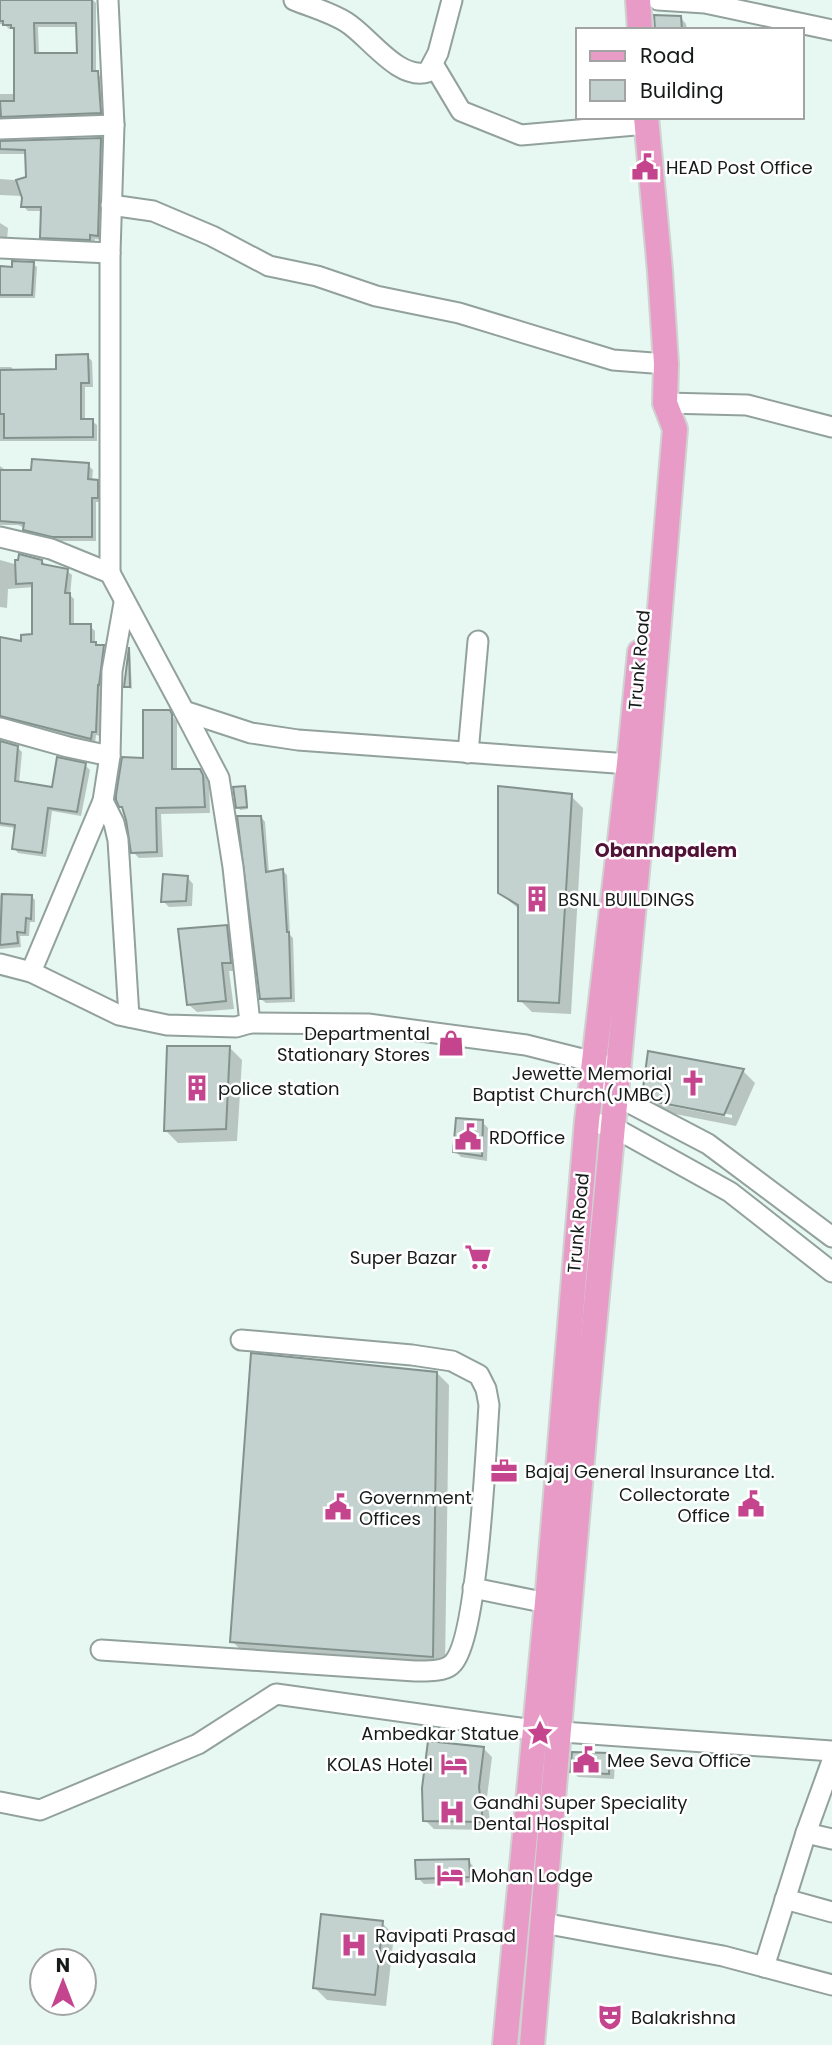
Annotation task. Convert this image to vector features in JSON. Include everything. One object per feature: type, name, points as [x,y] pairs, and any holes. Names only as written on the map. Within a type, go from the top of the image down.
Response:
[{"type":"main road","points":[[638,0],[640,28]]},
{"type":"main road","name":"Trunk Road","points":[[505,2045],[547,1603],[592,1073],[638,764],[659,428],[665,403],[666,364],[646,121]]},
{"type":"main road","points":[[532,2045],[618,1067],[638,764]]},
{"type":"street","points":[[108,0],[114,125],[110,253],[110,573],[219,778],[233,867],[250,1023]]},
{"type":"street","points":[[294,0],[345,21],[381,53],[406,69],[420,74],[428,72],[433,64],[453,0]]},
{"type":"street","points":[[658,0],[705,3],[832,30]]},
{"type":"street","points":[[433,64],[461,111],[521,135],[646,121]]},
{"type":"street","points":[[0,129],[114,125]]},
{"type":"street","points":[[111,205],[153,211],[212,236],[269,266],[317,276],[376,296],[459,313],[613,360],[666,364]]},
{"type":"street","points":[[0,248],[110,253]]},
{"type":"street","points":[[665,403],[747,405],[832,427]]},
{"type":"street","points":[[0,537],[51,549],[110,573]]},
{"type":"street","points":[[31,972],[103,801],[110,755],[112,671],[124,603]]},
{"type":"street","points":[[468,753],[478,641]]},
{"type":"street","points":[[184,711],[251,733],[298,740],[638,764]]},
{"type":"street","points":[[0,728],[68,747],[110,755]]},
{"type":"street","points":[[103,801],[118,840],[129,1017]]},
{"type":"street","points":[[0,964],[31,972],[119,1015],[167,1025],[236,1027],[250,1023],[368,1024],[526,1045],[592,1073],[615,1095],[708,1144],[832,1237]]},
{"type":"street","points":[[592,1073],[618,1067]]},
{"type":"street","points":[[587,1122],[613,1127],[730,1192],[832,1272]]},
{"type":"street","points":[[101,1650],[432,1671],[451,1666],[459,1653],[465,1636],[473,1588],[489,1405],[486,1389],[479,1375],[453,1361],[241,1340]]},
{"type":"street","points":[[473,1588],[547,1603]]},
{"type":"street","points":[[0,1801],[40,1811],[198,1744],[276,1694],[534,1730],[832,1751]]},
{"type":"street","points":[[764,1967],[806,1833],[832,1761]]},
{"type":"street","points":[[806,1833],[832,1839]]},
{"type":"street","points":[[785,1899],[832,1912]]},
{"type":"street","points":[[543,1923],[723,1956],[832,1986]]},
{"type":"building","points":[[0,0],[92,0],[92,71],[98,71],[101,113],[1,117],[0,101],[14,101],[14,28],[11,28],[11,25],[3,25],[3,21],[0,21]],"holes":[[[34,23],[76,23],[77,53],[35,53]]]},
{"type":"building","points":[[654,15],[681,16],[682,28],[655,28]]},
{"type":"building","points":[[101,138],[98,236],[90,235],[90,240],[40,238],[41,207],[21,207],[22,198],[16,180],[26,177],[25,150],[0,149],[0,141]]},
{"type":"building","points":[[12,261],[34,262],[32,295],[0,295],[0,266],[12,267]]},
{"type":"building","points":[[88,354],[89,383],[81,383],[81,419],[93,419],[93,437],[4,438],[4,414],[0,414],[0,370],[56,369],[56,355]]},
{"type":"building","points":[[32,459],[89,463],[88,479],[98,480],[98,498],[92,498],[92,537],[52,537],[23,530],[24,523],[0,521],[0,470],[31,470]]},
{"type":"building","points":[[19,554],[42,560],[42,564],[68,569],[65,593],[70,593],[70,624],[91,624],[91,642],[104,645],[98,685],[96,732],[92,732],[91,739],[0,716],[0,637],[21,641],[21,635],[32,634],[32,583],[16,584],[15,560],[18,560]]},
{"type":"building","points":[[129,647],[130,687],[124,687]]},
{"type":"building","points":[[143,710],[170,710],[172,769],[200,769],[203,775],[205,807],[156,808],[157,852],[131,853],[126,820],[116,795],[122,757],[143,758]]},
{"type":"building","points":[[0,741],[18,746],[15,781],[52,787],[57,757],[86,763],[77,812],[48,808],[42,853],[12,849],[15,825],[0,823]]},
{"type":"building","points":[[245,786],[247,807],[236,808],[233,787]]},
{"type":"building","name":"BSNL BUILDINGS","points":[[498,786],[572,794],[559,1003],[518,1001],[518,905],[498,893]]},
{"type":"building","points":[[237,816],[261,816],[266,872],[283,869],[291,998],[260,999]]},
{"type":"building","points":[[163,874],[188,876],[186,901],[161,902]]},
{"type":"building","points":[[2,894],[32,895],[31,919],[26,918],[25,933],[17,932],[18,943],[0,945]]},
{"type":"building","points":[[227,925],[231,963],[222,963],[226,1001],[187,1005],[178,929]]},
{"type":"building","name":"police station","points":[[167,1046],[230,1046],[226,1129],[164,1131]]},
{"type":"building","points":[[648,1051],[744,1069],[724,1115],[651,1101],[642,1096]]},
{"type":"building","points":[[456,1118],[483,1120],[482,1156],[453,1152]]},
{"type":"building","name":"Government Offices","points":[[251,1353],[437,1372],[433,1657],[230,1642]]},
{"type":"building","points":[[428,1741],[484,1747],[479,1787],[483,1822],[423,1821],[422,1788]]},
{"type":"building","points":[[572,1752],[610,1753],[609,1774],[570,1772]]},
{"type":"building","points":[[469,1859],[470,1877],[416,1879],[415,1860]]},
{"type":"building","points":[[321,1914],[383,1921],[375,1995],[313,1988]]},
{"type":"place","name":"HEAD Post Office","points":[[645,167]]},
{"type":"place","name":"BSNL BUILDINGS","points":[[537,899]]},
{"type":"place","name":"Departmental Stationary Stores","points":[[451,1043]]},
{"type":"place","name":"Jewette Memorial Baptist Church(JMBC)","points":[[693,1083]]},
{"type":"place","name":"police station","points":[[197,1088]]},
{"type":"place","name":"RDOffice","points":[[468,1137]]},
{"type":"place","name":"Super Bazar","points":[[478,1257]]},
{"type":"place","name":"Bajaj General Insurance Ltd.","points":[[504,1471]]},
{"type":"place","name":"Collectorate Office","points":[[751,1504]]},
{"type":"place","name":"Government Offices","points":[[338,1507]]},
{"type":"place","name":"Ambedkar Statue","points":[[540,1733]]},
{"type":"place","name":"Mee Seva Office","points":[[586,1760]]},
{"type":"place","name":"KOLAS Hotel","points":[[454,1764]]},
{"type":"place","name":"Gandhi Super Speciality Dental Hospital","points":[[452,1812]]},
{"type":"place","name":"Mohan Lodge","points":[[450,1875]]},
{"type":"place","name":"Ravipati Prasad Vaidyasala","points":[[354,1945]]},
{"type":"place","name":"Balakrishna","points":[[610,2017]]},
{"type":"district","name":"Obannapalem","points":[[666,850]]}]
